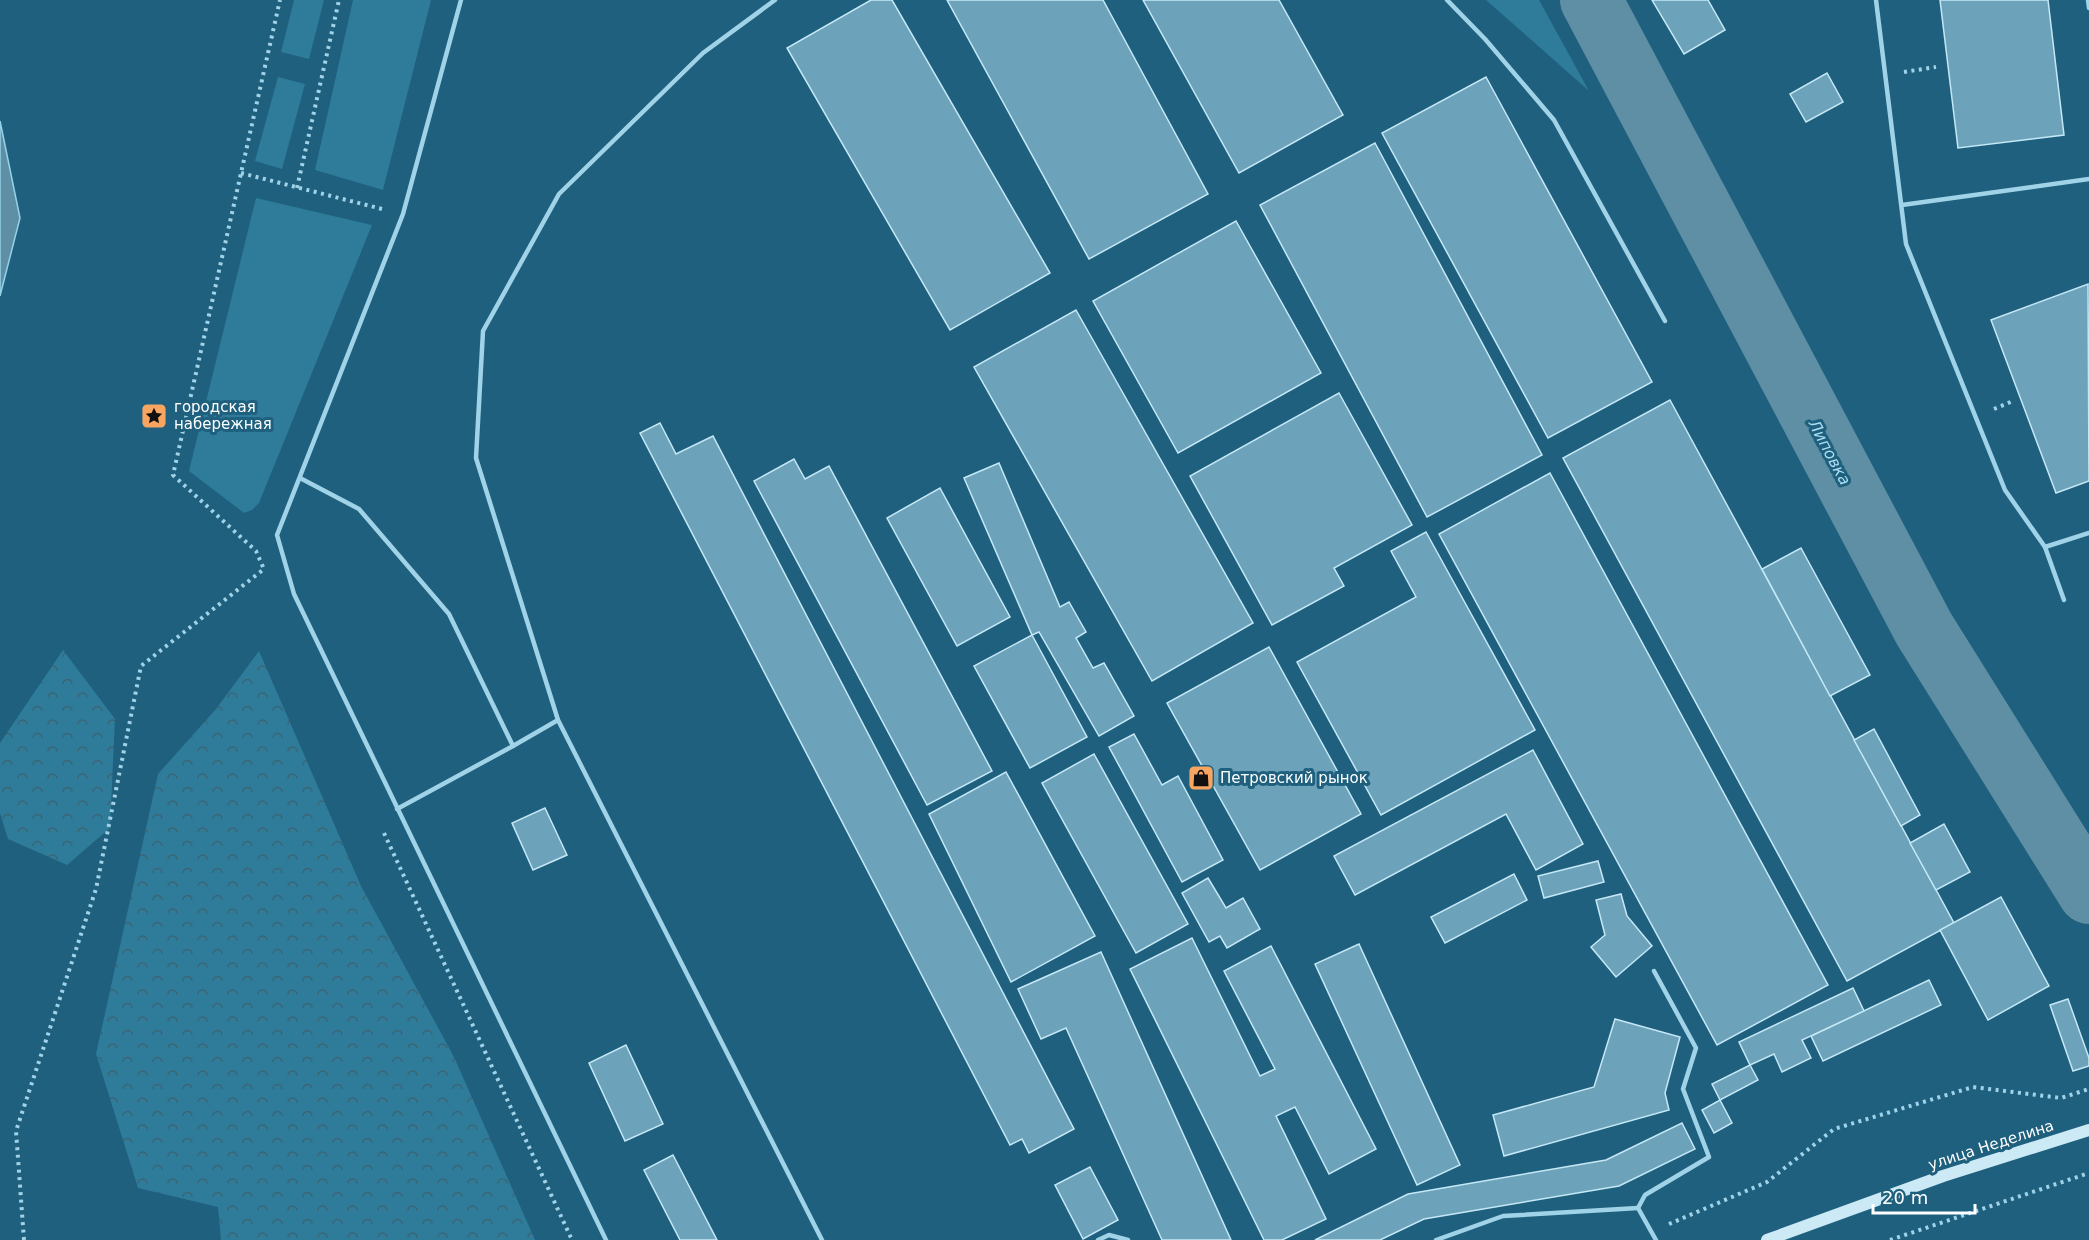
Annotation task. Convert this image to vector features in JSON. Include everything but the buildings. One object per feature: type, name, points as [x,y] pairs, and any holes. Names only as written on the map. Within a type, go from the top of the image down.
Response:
[{"type":"main road","name":"улица Неделина","points":[[1767,1240],[1944,1176],[2089,1130]]},
{"type":"lane","points":[[461,0],[402,214],[277,535],[294,594],[606,1240]]},
{"type":"lane","points":[[775,0],[703,52],[559,194],[483,331],[476,458],[558,720],[822,1240]]},
{"type":"lane","points":[[1447,0],[1485,39],[1554,120],[1665,321]]},
{"type":"lane","points":[[1876,0],[1906,244],[2004,490],[2045,547],[2064,600]]},
{"type":"lane","points":[[2088,0],[2089,8]]},
{"type":"lane","points":[[1902,204],[2089,179]]},
{"type":"lane","points":[[300,478],[359,509],[449,614],[513,746]]},
{"type":"lane","points":[[2045,547],[2089,532]]},
{"type":"lane","points":[[397,809],[558,720]]},
{"type":"lane","points":[[1638,1208],[1645,1195],[1709,1157],[1683,1089],[1696,1048],[1654,970]]},
{"type":"lane","points":[[1638,1208],[1656,1240]]},
{"type":"lane","points":[[1436,1240],[1503,1216],[1638,1208]]},
{"type":"lane","points":[[1098,1240],[1109,1234],[1128,1240]]},
{"type":"path","points":[[297,188],[339,0]]},
{"type":"path","points":[[1885,74],[1936,67]]},
{"type":"path","points":[[241,173],[402,214]]},
{"type":"path","points":[[24,1240],[16,1131],[96,889],[141,666],[264,569]]},
{"type":"path","points":[[1651,1231],[1767,1182],[1834,1129],[1973,1087],[2061,1098],[2089,1089]]},
{"type":"path","points":[[1890,1240],[2089,1173]]},
{"type":"green space","points":[[294,0],[324,0],[309,59],[281,52]]},
{"type":"green space","points":[[353,0],[431,0],[383,190],[315,170]]},
{"type":"green space","points":[[1486,0],[1539,0],[1589,91]]},
{"type":"green space","points":[[278,77],[305,84],[282,169],[255,161]]},
{"type":"green space","points":[[256,198],[372,225],[259,503],[252,510],[244,513],[189,471]]},
{"type":"green space","points":[[63,650],[115,719],[110,828],[67,865],[8,839],[0,813],[0,743]]},
{"type":"green space","points":[[259,651],[361,886],[454,1057],[535,1240],[221,1240],[218,1207],[138,1188],[96,1054],[158,774],[216,709]]},
{"type":"shaded area","points":[[0,121],[20,218],[0,296]]},
{"type":"waterway","name":"Липовка","points":[[1591,0],[1924,629],[2089,893]]},
{"type":"place","name":"городская набережная","points":[[154,416]]},
{"type":"place","name":"Петровский рынок","points":[[1201,778]]}]
